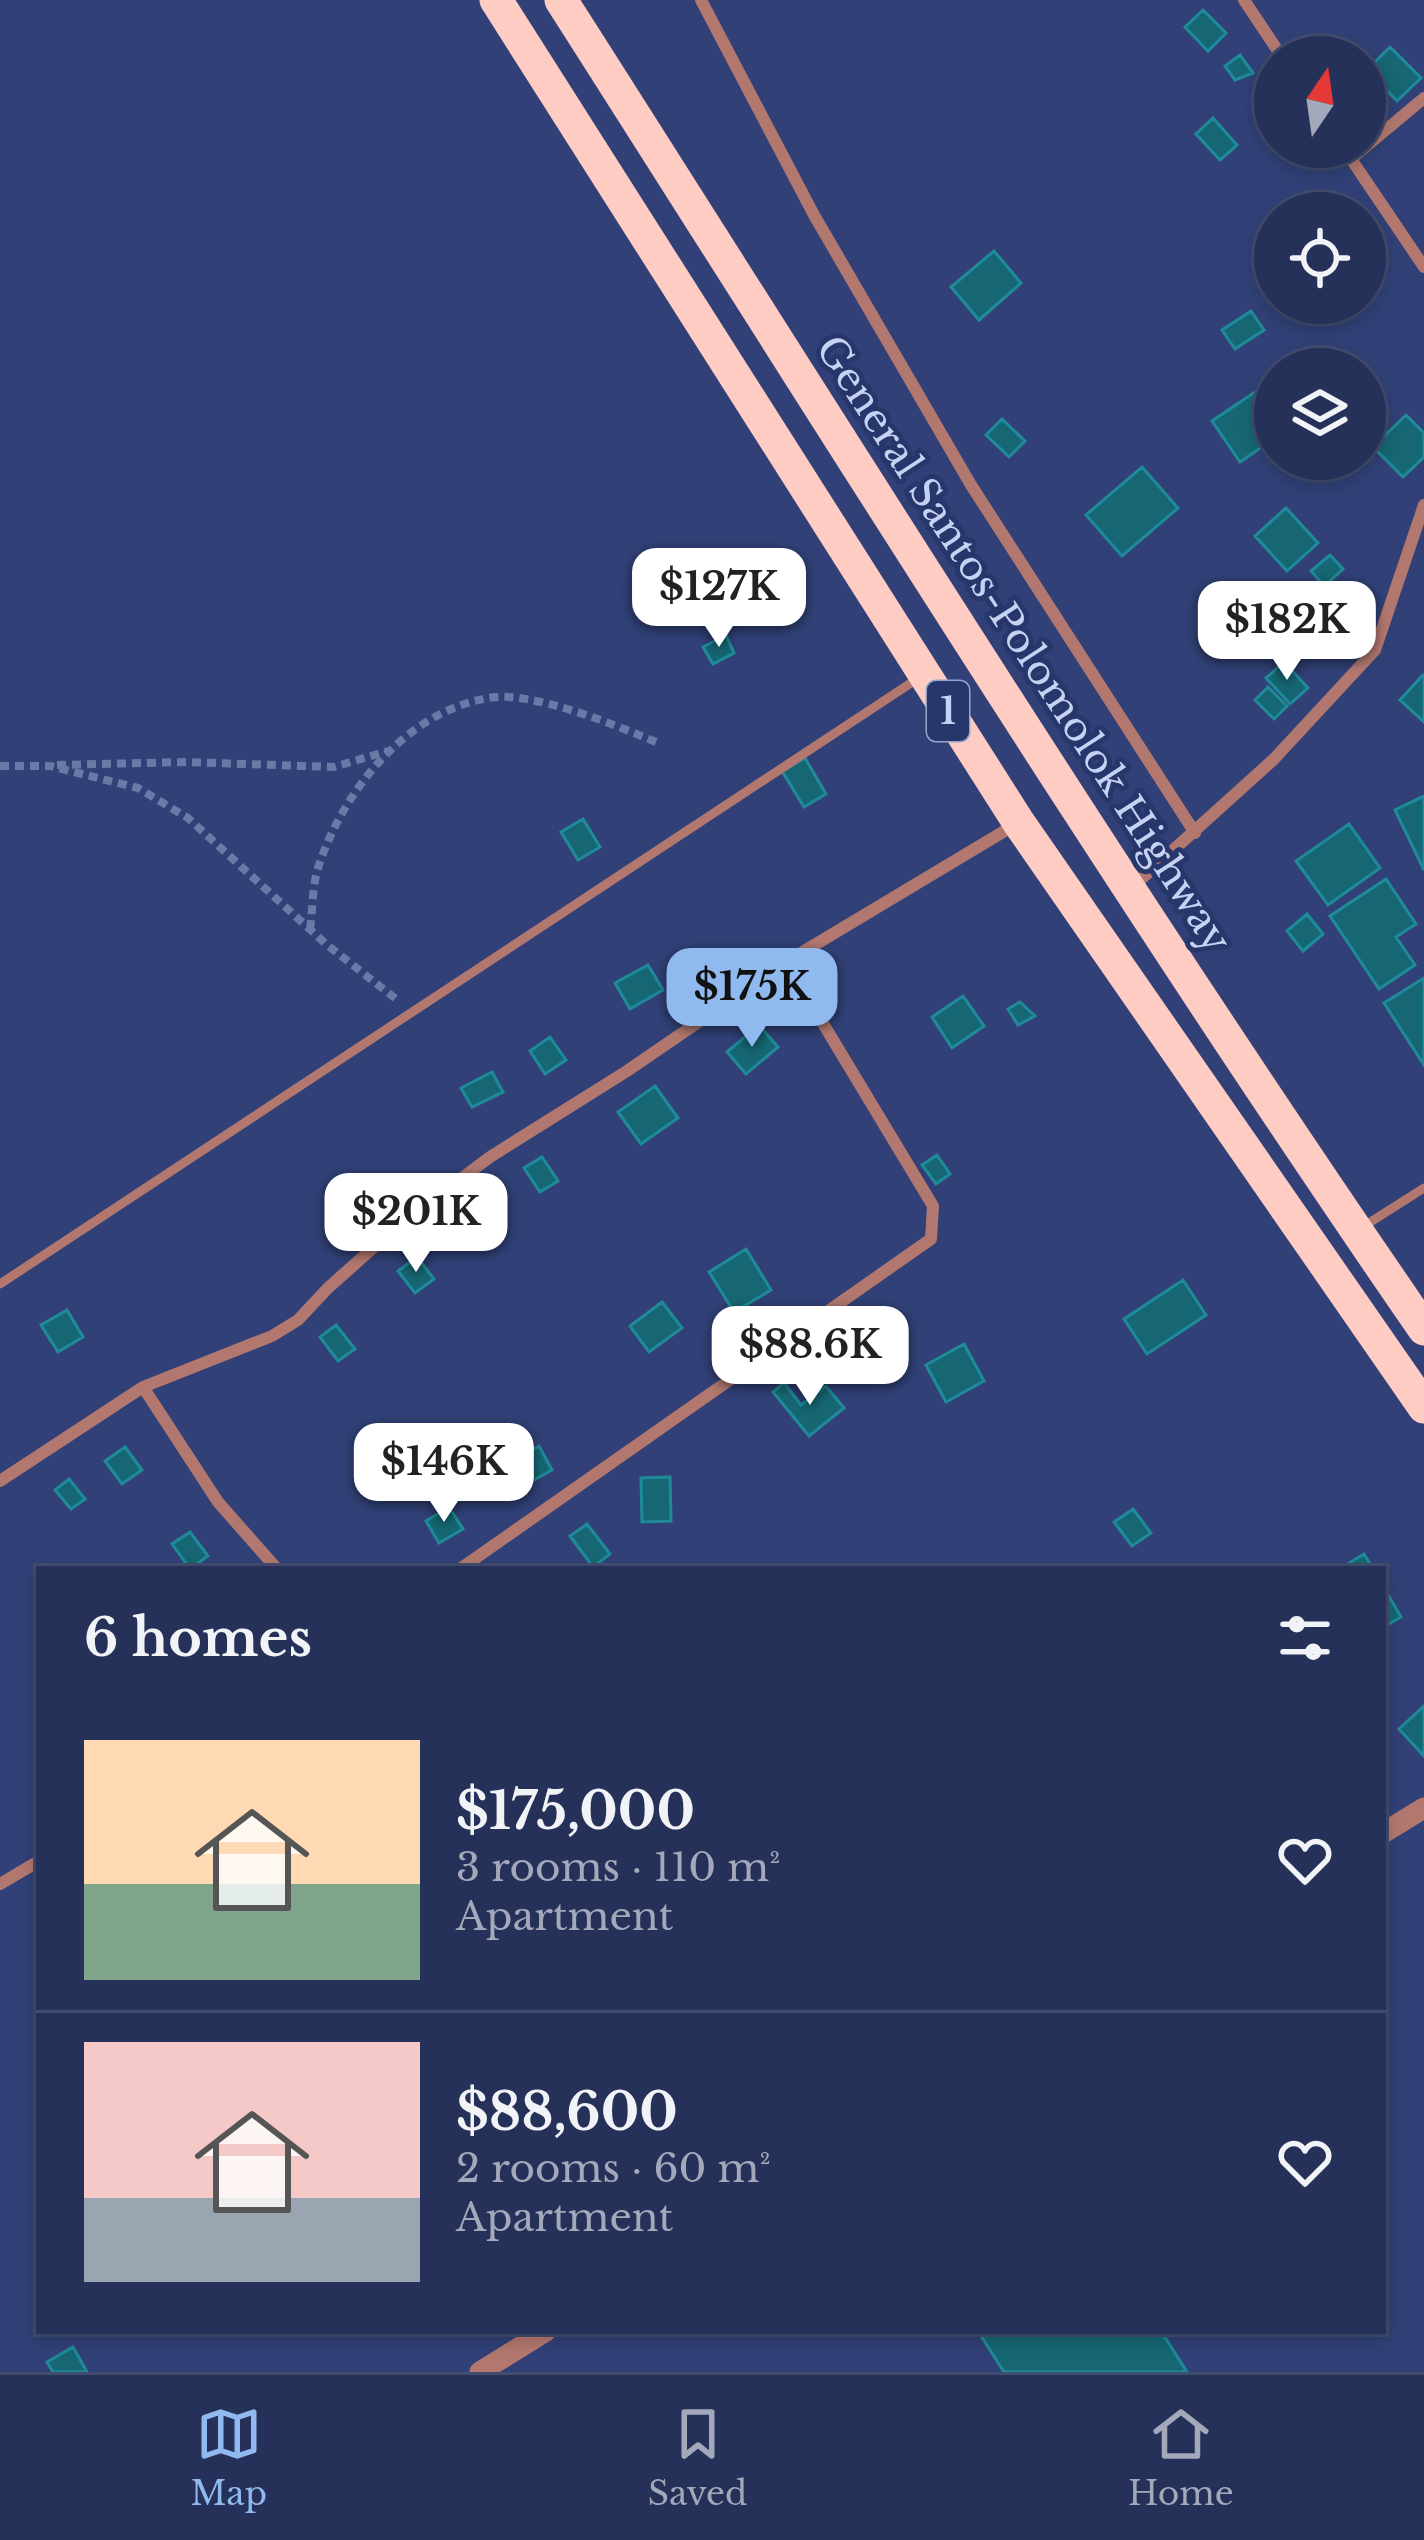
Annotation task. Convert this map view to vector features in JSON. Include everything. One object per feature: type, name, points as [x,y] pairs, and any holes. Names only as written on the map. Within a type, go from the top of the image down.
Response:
[{"type":"highway","name":"1","points":[[496,0],[1018,823],[1424,1407]]},
{"type":"highway","name":"General Santos-Polomolok Highway","points":[[561,0],[1003,698],[1424,1329]]},
{"type":"street","points":[[700,0],[814,215],[971,485],[1195,833]]},
{"type":"street","points":[[1244,0],[1268,36]]},
{"type":"street","points":[[1386,125],[1424,98]]},
{"type":"street","points":[[1357,168],[1424,267]]},
{"type":"street","points":[[1130,890],[1274,759],[1375,650],[1424,505]]},
{"type":"street","points":[[0,1480],[143,1387],[272,1336],[298,1320],[394,1230],[490,1157],[786,962],[1018,823]]},
{"type":"street","points":[[464,1566],[932,1239],[933,1206],[786,962]]},
{"type":"street","points":[[143,1387],[218,1502],[274,1566]]},
{"type":"street","points":[[1386,1831],[1424,1808]]},
{"type":"street","points":[[0,1884],[36,1864]]},
{"type":"street","points":[[480,2372],[541,2334]]},
{"type":"lane","points":[[0,1284],[925,674]]},
{"type":"lane","points":[[1357,1231],[1424,1188]]},
{"type":"path","points":[[310,930],[317,869],[344,805],[392,750],[430,716],[491,697],[558,706],[656,742]]},
{"type":"path","points":[[0,766],[188,762],[334,767],[392,750]]},
{"type":"path","points":[[50,766],[138,788],[188,818],[310,930],[411,1011]]},
{"type":"building","points":[[1203,10],[1226,33],[1208,51],[1185,27]]},
{"type":"building","points":[[1390,47],[1421,78],[1397,101],[1386,90],[1386,51]]},
{"type":"building","points":[[1240,55],[1253,73],[1235,80],[1225,66]]},
{"type":"building","points":[[1213,118],[1237,145],[1220,160],[1196,134]]},
{"type":"building","points":[[994,251],[1021,283],[979,320],[951,287]]},
{"type":"building","points":[[1251,311],[1254,324],[1264,330],[1235,349],[1222,330]]},
{"type":"building","points":[[1254,393],[1254,452],[1240,462],[1212,421]]},
{"type":"building","points":[[1406,415],[1424,433],[1424,457],[1403,477],[1386,460],[1386,434]]},
{"type":"building","points":[[1002,419],[1025,441],[1009,457],[986,435]]},
{"type":"building","points":[[1142,467],[1178,508],[1122,556],[1086,515]]},
{"type":"building","points":[[1286,508],[1318,543],[1287,571],[1255,536]]},
{"type":"building","points":[[1330,555],[1343,569],[1324,586],[1311,571]]},
{"type":"building","points":[[1344,603],[1371,624],[1356,643],[1329,621]]},
{"type":"building","points":[[726,635],[734,653],[713,664],[703,647]]},
{"type":"building","points":[[1284,662],[1308,688],[1290,704],[1266,678]]},
{"type":"building","points":[[1424,676],[1424,722],[1400,700]]},
{"type":"building","points":[[1268,687],[1287,706],[1274,719],[1255,700]]},
{"type":"building","points":[[805,758],[826,794],[804,807],[782,771]]},
{"type":"building","points":[[1424,796],[1424,870],[1395,810]]},
{"type":"building","points":[[583,819],[600,847],[578,860],[561,832]]},
{"type":"building","points":[[1349,824],[1380,868],[1328,905],[1296,861]]},
{"type":"building","points":[[1386,879],[1416,924],[1396,937],[1415,965],[1379,989],[1330,916]]},
{"type":"building","points":[[1307,914],[1323,934],[1303,951],[1287,931]]},
{"type":"building","points":[[648,965],[663,990],[630,1009],[615,983]]},
{"type":"building","points":[[1424,978],[1424,1065],[1384,1003]]},
{"type":"building","points":[[963,996],[984,1026],[952,1048],[932,1017]]},
{"type":"building","points":[[1020,1002],[1035,1016],[1018,1025],[1008,1009]]},
{"type":"building","points":[[759,1025],[778,1047],[746,1074],[727,1052]]},
{"type":"building","points":[[550,1037],[566,1060],[545,1074],[530,1051]]},
{"type":"building","points":[[492,1072],[503,1092],[472,1107],[461,1088]]},
{"type":"building","points":[[655,1086],[678,1118],[641,1144],[618,1112]]},
{"type":"building","points":[[937,1155],[950,1174],[936,1184],[922,1165]]},
{"type":"building","points":[[542,1157],[558,1181],[540,1192],[524,1168]]},
{"type":"building","points":[[746,1249],[771,1290],[734,1312],[709,1272]]},
{"type":"building","points":[[417,1257],[434,1279],[415,1293],[398,1271]]},
{"type":"building","points":[[1183,1280],[1206,1315],[1147,1354],[1124,1319]]},
{"type":"building","points":[[662,1302],[682,1328],[649,1352],[630,1326]]},
{"type":"building","points":[[67,1310],[83,1337],[58,1352],[41,1325]]},
{"type":"building","points":[[336,1325],[355,1349],[338,1361],[320,1337]]},
{"type":"building","points":[[964,1344],[984,1381],[946,1402],[926,1365]]},
{"type":"building","points":[[784,1383],[801,1405],[826,1386],[844,1408],[809,1436],[773,1392]]},
{"type":"building","points":[[539,1446],[552,1470],[523,1486],[510,1462]]},
{"type":"building","points":[[125,1447],[142,1470],[122,1484],[105,1461]]},
{"type":"building","points":[[670,1477],[671,1521],[642,1522],[641,1478]]},
{"type":"building","points":[[69,1479],[85,1499],[71,1509],[55,1490]]},
{"type":"building","points":[[449,1507],[463,1529],[439,1543],[426,1521]]},
{"type":"building","points":[[1133,1509],[1151,1533],[1132,1546],[1114,1522]]},
{"type":"building","points":[[587,1524],[610,1554],[592,1566],[570,1536]]},
{"type":"building","points":[[190,1532],[208,1556],[188,1566],[172,1544]]},
{"type":"building","points":[[1364,1554],[1371,1566],[1344,1566]]},
{"type":"building","points":[[1386,1591],[1401,1617],[1386,1625]]},
{"type":"building","points":[[1424,1706],[1424,1756],[1399,1729]]},
{"type":"building","points":[[980,2334],[1163,2334],[1187,2372],[1004,2372]]},
{"type":"building","points":[[73,2347],[87,2372],[53,2372],[47,2362]]}]
